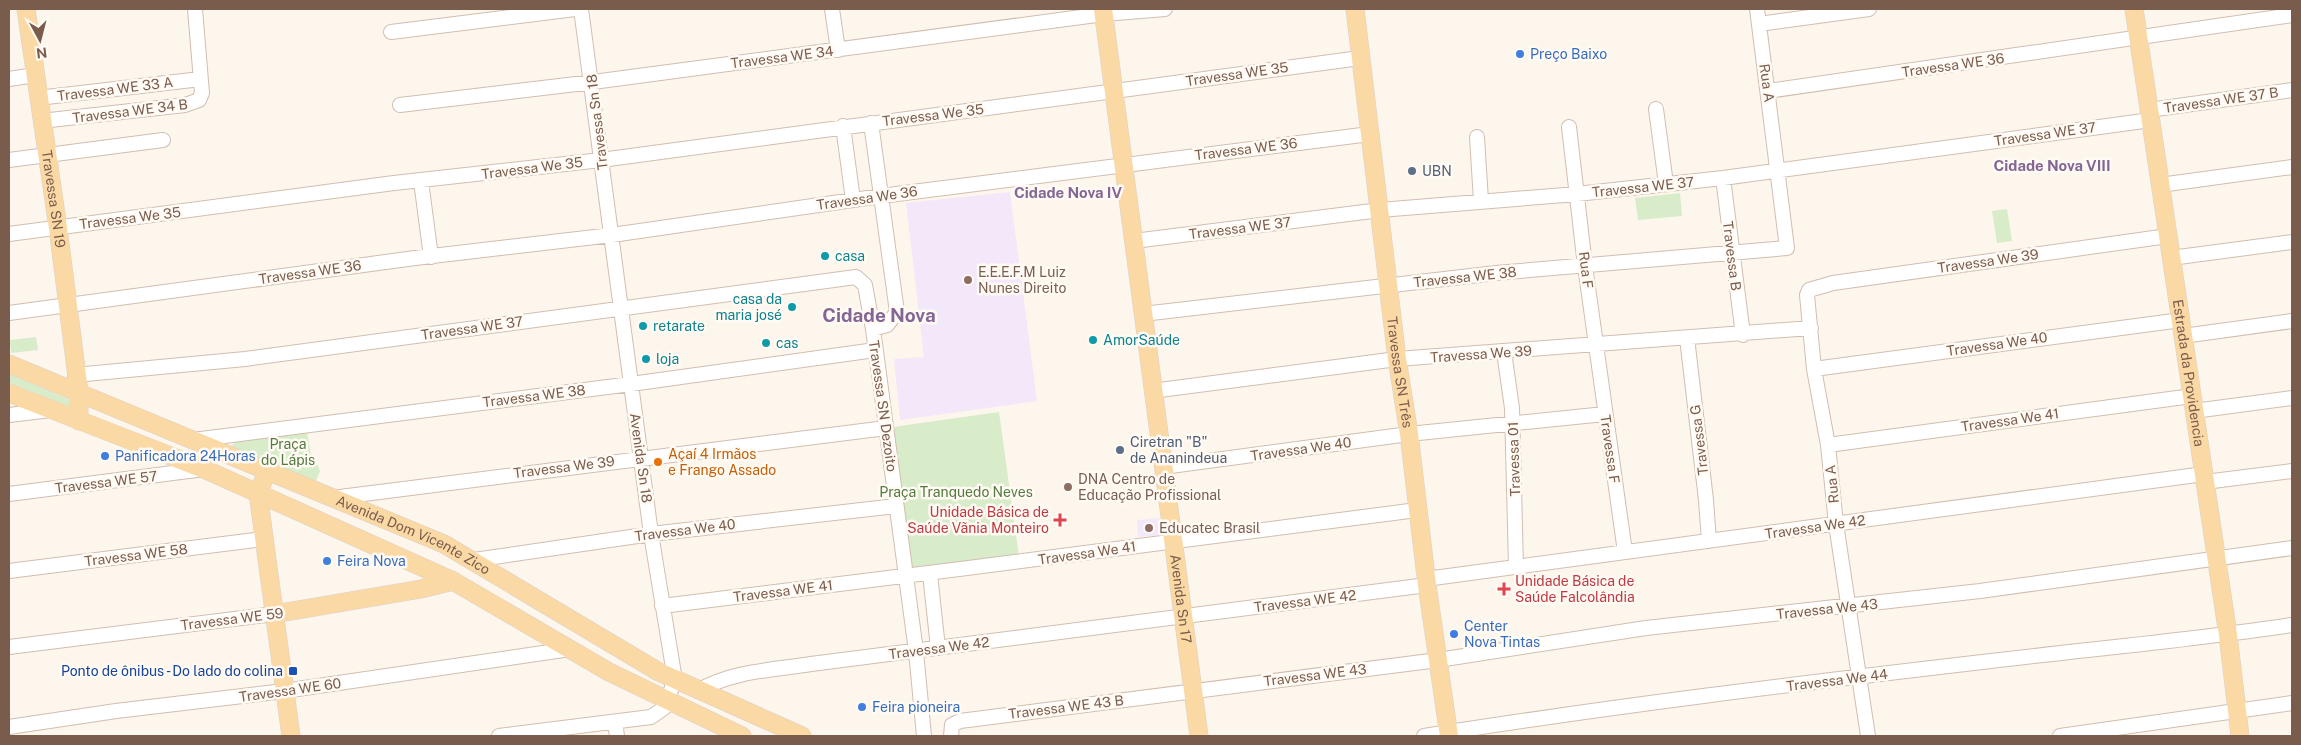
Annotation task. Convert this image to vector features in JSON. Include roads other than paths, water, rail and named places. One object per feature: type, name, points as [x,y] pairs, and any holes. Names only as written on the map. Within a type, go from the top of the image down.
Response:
[{"type":"main road","name":"Travessa SN 19","points":[[26,9],[58,228],[77,384]]},
{"type":"main road","name":"Travessa SN Três","points":[[1355,9],[1397,359],[1409,434],[1426,582],[1448,735]]},
{"type":"main road","name":"Estrada da Providencia","points":[[2134,9],[2228,635],[2240,736]]},
{"type":"main road","name":"Avenida Sn 17","points":[[1103,12],[1199,736]]},
{"type":"main road","name":"Avenida Dom Vicente Zico","points":[[9,364],[77,384],[193,440],[444,544],[675,680],[802,736]]},
{"type":"main road","points":[[77,384],[80,421]]},
{"type":"main road","name":"Avenida Dom Vicente Zico","points":[[9,393],[204,469],[453,580],[570,649],[667,702],[742,736]]},
{"type":"main road","points":[[268,470],[258,494],[291,736]]},
{"type":"main road","name":"Travessa WE 59","points":[[274,614],[421,589],[453,580]]},
{"type":"street","points":[[195,9],[196,81]]},
{"type":"street","points":[[391,32],[575,9]]},
{"type":"street","name":"Travessa Sn 18","points":[[582,9],[612,235]]},
{"type":"street","points":[[832,9],[838,50]]},
{"type":"street","name":"Travessa WE 34","points":[[400,105],[838,50],[1103,12],[1164,9]]},
{"type":"street","name":"Rua A","points":[[1757,9],[1788,248]]},
{"type":"street","points":[[1759,24],[1869,9]]},
{"type":"street","name":"Travessa WE 36","points":[[1768,91],[2292,15]]},
{"type":"street","name":"Travessa WE 35","points":[[1114,91],[1360,58]]},
{"type":"street","points":[[9,79],[35,75]]},
{"type":"street","name":"Travessa WE 33 A","points":[[38,98],[196,81]]},
{"type":"street","name":"Travessa WE 34 B","points":[[41,121],[195,103],[202,97],[196,81]]},
{"type":"street","name":"Travessa WE 37 B","points":[[2150,115],[2292,90]]},
{"type":"street","name":"Travessa We 35","points":[[9,234],[601,160],[1114,91]]},
{"type":"street","points":[[1656,109],[1666,184]]},
{"type":"street","name":"Travessa WE 37","points":[[1134,242],[1380,210],[1577,194],[1723,178],[2150,115]]},
{"type":"street","points":[[871,123],[897,312],[887,325],[873,329]]},
{"type":"street","points":[[843,126],[853,200]]},
{"type":"street","name":"Rua F","points":[[1569,127],[1596,345]]},
{"type":"street","name":"Travessa WE 36","points":[[1123,165],[1370,134]]},
{"type":"street","points":[[1477,137],[1481,201]]},
{"type":"street","points":[[9,160],[163,140]]},
{"type":"street","name":"Travessa We 36","points":[[612,235],[881,196],[1123,165]]},
{"type":"street","points":[[2160,184],[2292,167]]},
{"type":"street","name":"Travessa B","points":[[1723,178],[1731,254],[1743,335]]},
{"type":"street","points":[[421,181],[431,257]]},
{"type":"street","name":"Travessa WE 36","points":[[9,313],[612,235]]},
{"type":"street","name":"Avenida Sn 18","points":[[612,235],[651,534],[675,680]]},
{"type":"street","name":"Travessa We 39","points":[[1808,290],[1833,283],[2168,236]]},
{"type":"street","points":[[2172,258],[2292,242]]},
{"type":"street","name":"Travessa WE 38","points":[[1144,314],[1388,285],[1788,248]]},
{"type":"street","name":"Travessa WE 37","points":[[77,384],[849,276],[862,280],[865,285]]},
{"type":"street","name":"Travessa SN Dezoito","points":[[865,285],[873,329],[916,650],[924,736]]},
{"type":"street","name":"Rua A","points":[[1808,290],[1814,369],[1828,445],[1836,524],[1848,607],[1861,677],[1868,736]]},
{"type":"street","name":"Travessa We 40","points":[[1814,369],[2182,328],[2292,321]]},
{"type":"street","name":"Travessa We 39","points":[[1152,391],[1397,359],[1743,335],[1811,328]]},
{"type":"street","name":"Travessa G","points":[[1687,338],[1709,541]]},
{"type":"street","name":"Travessa F","points":[[1596,345],[1625,552]]},
{"type":"street","name":"Travessa WE 38","points":[[193,440],[631,384],[875,350]]},
{"type":"street","name":"Travessa 01","points":[[1504,352],[1512,425],[1516,567]]},
{"type":"street","name":"Travessa We 41","points":[[1828,445],[2193,403],[2292,398]]},
{"type":"street","points":[[9,415],[51,410]]},
{"type":"street","points":[[1409,434],[1512,425],[1605,414]]},
{"type":"street","name":"Travessa We 39","points":[[332,498],[642,457],[886,428]]},
{"type":"street","name":"Travessa We 40","points":[[1163,467],[1409,434]]},
{"type":"street","name":"Travessa WE 57","points":[[9,494],[204,469]]},
{"type":"street","name":"Travessa We 42","points":[[1426,582],[1516,567],[1836,524],[2204,478],[2292,471]]},
{"type":"street","name":"Travessa We 40","points":[[474,560],[651,534],[896,506]]},
{"type":"street","name":"Travessa We 41","points":[[905,577],[1417,510]]},
{"type":"street","name":"Travessa WE 58","points":[[9,571],[263,539]]},
{"type":"street","points":[[2217,560],[2292,548]]},
{"type":"street","name":"Travessa We 43","points":[[1438,660],[1646,628],[1848,607],[2217,560]]},
{"type":"street","points":[[930,574],[938,648]]},
{"type":"street","name":"Travessa WE 41","points":[[662,606],[905,577]]},
{"type":"street","name":"Travessa WE 42","points":[[1183,616],[1426,582]]},
{"type":"street","name":"Travessa WE 59","points":[[9,647],[274,614]]},
{"type":"street","name":"Travessa We 42","points":[[698,691],[730,677],[916,650],[1183,616]]},
{"type":"street","name":"Travessa We 44","points":[[1448,735],[1656,703],[1861,677],[2228,635],[2292,625]]},
{"type":"street","name":"Travessa WE 60","points":[[9,727],[116,711],[284,691],[570,649]]},
{"type":"street","name":"Travessa WE 43","points":[[1193,691],[1438,660]]},
{"type":"street","points":[[498,736],[616,729],[658,713],[667,702],[675,680]]},
{"type":"street","name":"Travessa WE 43 B","points":[[951,736],[952,725],[960,721],[1193,691]]},
{"type":"street","points":[[2060,736],[2292,703]]},
{"type":"street","points":[[1424,736],[1448,735]]},
{"type":"place","name":"Preço Baixo","points":[[1520,54]]},
{"type":"place","name":"UBN","points":[[1412,171]]},
{"type":"place","name":"casa","points":[[825,256]]},
{"type":"place","name":"E.E.E.F.M Luiz Nunes Direito","points":[[968,280]]},
{"type":"place","name":"casa da maria josé","points":[[792,307]]},
{"type":"place","name":"retarate","points":[[643,326]]},
{"type":"place","name":"AmorSaúde","points":[[1093,340]]},
{"type":"place","name":"cas","points":[[766,343]]},
{"type":"place","name":"loja","points":[[646,359]]},
{"type":"place","name":"Ciretran \"B\" de Ananindeua","points":[[1120,450]]},
{"type":"place","name":"Panificadora 24Horas","points":[[105,456]]},
{"type":"place","name":"Açaí 4 Irmãos e Frango Assado","points":[[658,462]]},
{"type":"place","name":"DNA Centro de Educação Profissional","points":[[1068,487]]},
{"type":"place","name":"Unidade Básica de Saúde Vãnia Monteiro","points":[[1060,520]]},
{"type":"place","name":"Educatec Brasil","points":[[1149,528]]},
{"type":"place","name":"Feira Nova","points":[[327,561]]},
{"type":"place","name":"Unidade Básica de Saúde Falcolândia","points":[[1504,589]]},
{"type":"place","name":"Center Nova Tintas","points":[[1454,634]]},
{"type":"place","name":"Ponto de ônibus - Do lado do colina","points":[[293,671]]},
{"type":"place","name":"Feira pioneira","points":[[862,707]]},
{"type":"district","name":"Cidade Nova VIII","points":[[2052,166]]},
{"type":"district","name":"Cidade Nova IV","points":[[1068,193]]},
{"type":"district","name":"Cidade Nova","points":[[879,315]]},
{"type":"park label","name":"Praça do Lápis","points":[[288,452]]},
{"type":"park label","name":"Praça Tranquedo Neves","points":[[956,492]]}]
